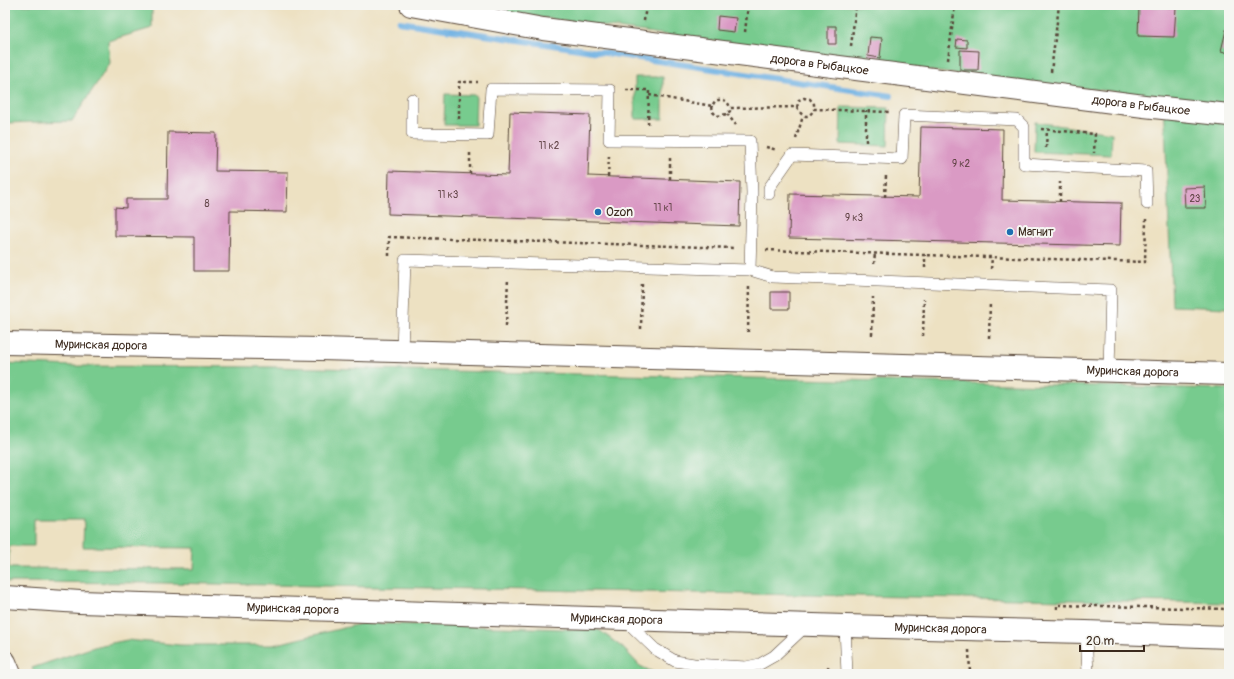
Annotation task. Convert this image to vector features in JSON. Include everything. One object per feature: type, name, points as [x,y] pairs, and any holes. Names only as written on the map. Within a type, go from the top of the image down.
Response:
[{"type":"street","name":"дорога в Рыбацкое","points":[[410,5],[543,29],[1144,106],[1229,115]]},
{"type":"street","name":"Муринская дорога","points":[[5,343],[402,351],[1229,374]]},
{"type":"street","name":"Муринская дорога","points":[[5,597],[56,601],[1229,637]]},
{"type":"street","points":[[5,662],[10,674]]},
{"type":"lane","points":[[412,99],[412,134],[488,135],[491,89],[610,90],[609,140],[750,141],[752,194],[750,270]]},
{"type":"lane","points":[[769,194],[769,188],[792,155],[902,159],[904,115],[1017,120],[1024,127],[1024,164],[1146,171],[1147,204]]},
{"type":"lane","points":[[402,351],[405,260],[750,270],[773,278],[1111,290],[1109,371]]},
{"type":"lane","points":[[623,618],[655,648],[674,661],[694,664],[746,666],[760,664],[774,656],[807,624]]},
{"type":"lane","points":[[845,626],[847,674]]},
{"type":"lane","points":[[1086,632],[1088,674]]},
{"type":"path","points":[[742,55],[748,5]]},
{"type":"path","points":[[848,68],[856,5]]},
{"type":"path","points":[[945,81],[955,5]]},
{"type":"path","points":[[1049,94],[1059,5]]},
{"type":"path","points":[[470,174],[459,82],[484,82],[491,89]]},
{"type":"path","points":[[610,90],[648,90],[648,140]]},
{"type":"path","points":[[649,95],[712,106]]},
{"type":"path","points":[[804,98],[810,99],[814,104],[814,109],[809,115],[803,116],[799,113],[797,107],[799,100],[804,98]]},
{"type":"path","points":[[720,99],[726,100],[729,104],[730,112],[717,116],[713,112],[712,106],[715,101],[720,99]]},
{"type":"path","points":[[730,108],[797,107]]},
{"type":"path","points":[[814,109],[885,112],[904,115]]},
{"type":"path","points":[[866,111],[866,158]]},
{"type":"path","points":[[727,114],[750,141],[792,155],[803,116]]},
{"type":"path","points":[[1024,127],[1095,134],[1093,168]]},
{"type":"path","points":[[608,177],[609,140]]},
{"type":"path","points":[[670,140],[670,179]]},
{"type":"path","points":[[886,158],[886,196]]},
{"type":"path","points":[[506,326],[509,241]]},
{"type":"path","points":[[641,329],[644,246]]},
{"type":"path","points":[[748,332],[750,270]]},
{"type":"path","points":[[1057,612],[1057,605],[1229,609]]},
{"type":"path","points":[[969,649],[970,674]]},
{"type":"green space","points":[[5,5],[152,5],[152,28],[108,41],[110,63],[72,121],[5,123]]},
{"type":"green space","points":[[466,5],[1229,5],[1229,308],[1172,306],[1164,97],[939,72],[529,16]]},
{"type":"green space","points":[[635,77],[663,77],[663,119],[635,119]]},
{"type":"green space","points":[[445,94],[476,95],[475,125],[444,125]]},
{"type":"green space","points":[[841,107],[889,108],[888,146],[840,144]]},
{"type":"green space","points":[[1035,122],[1112,133],[1111,155],[1034,152]]},
{"type":"green space","points":[[5,363],[73,366],[276,367],[1229,389],[1229,603],[162,583],[5,582]],"holes":[[[34,519],[84,519],[83,547],[195,548],[194,569],[9,568],[9,546],[34,546]]]},
{"type":"green space","points":[[364,623],[599,630],[623,648],[640,666],[657,674],[35,674],[32,668],[97,646],[127,640],[180,645],[273,645]]},
{"type":"building","points":[[1139,6],[1176,8],[1174,37],[1138,36]]},
{"type":"building","points":[[718,16],[736,18],[734,32],[717,30]]},
{"type":"building","points":[[1229,22],[1229,53],[1221,51]]},
{"type":"building","points":[[828,26],[836,26],[836,44],[828,44]]},
{"type":"building","points":[[870,37],[882,38],[880,58],[868,56]]},
{"type":"building","points":[[957,39],[967,40],[967,48],[956,47]]},
{"type":"building","points":[[960,50],[979,51],[978,70],[960,70]]},
{"type":"building","points":[[510,112],[590,115],[588,176],[740,182],[739,226],[388,214],[389,171],[508,175]]},
{"type":"building","points":[[921,127],[1003,129],[1002,200],[1121,203],[1120,246],[789,238],[790,194],[919,197]]},
{"type":"building","points":[[168,132],[216,133],[215,171],[288,172],[287,212],[230,211],[229,271],[194,271],[194,237],[115,236],[115,207],[126,208],[126,199],[167,199]]},
{"type":"building","points":[[1205,187],[1206,208],[1185,208],[1184,188]]},
{"type":"building","points":[[771,292],[789,292],[789,309],[771,309]]},
{"type":"waterway","points":[[399,22],[891,96]]},
{"type":"place","name":"Ozon","points":[[598,212]]},
{"type":"place","name":"Магнит","points":[[1010,232]]}]
